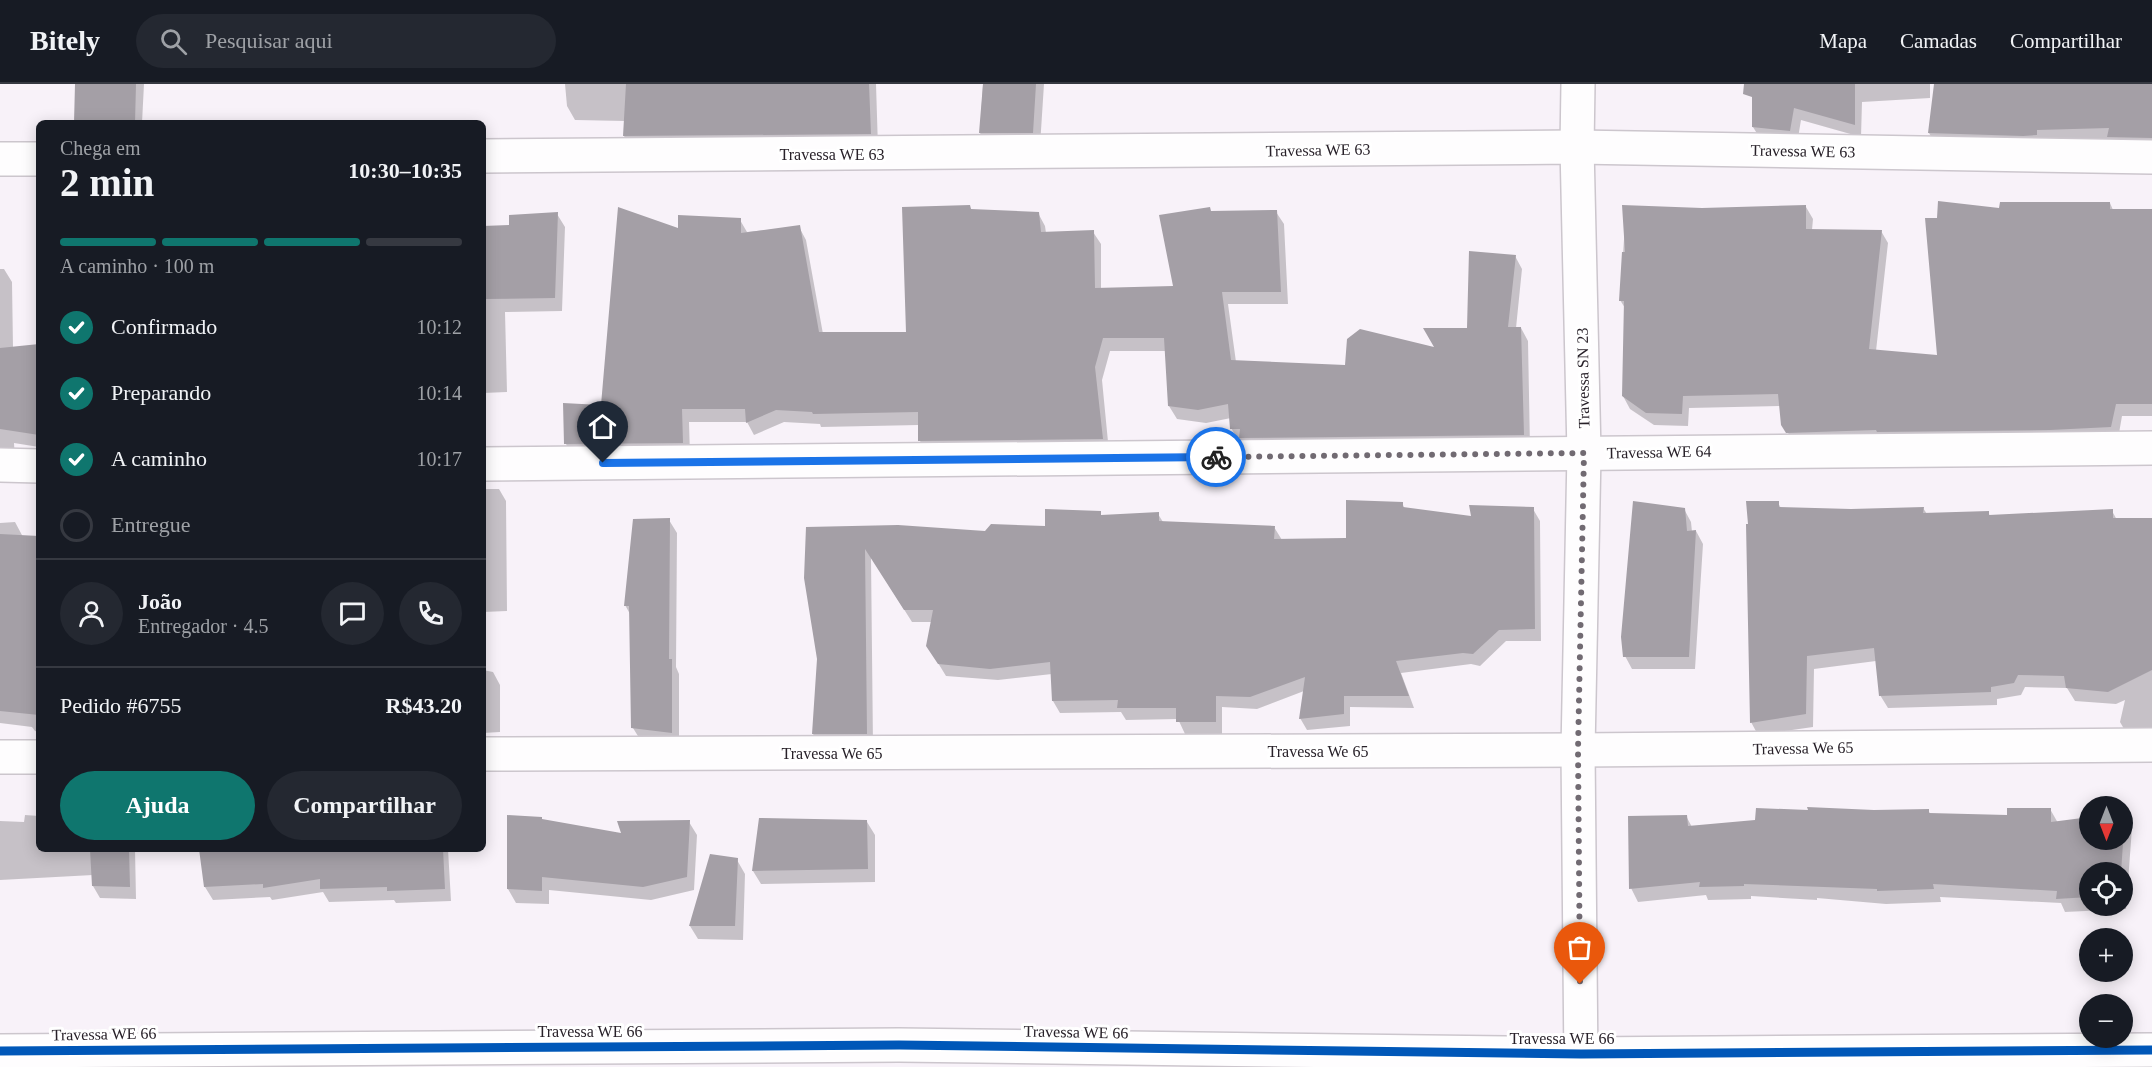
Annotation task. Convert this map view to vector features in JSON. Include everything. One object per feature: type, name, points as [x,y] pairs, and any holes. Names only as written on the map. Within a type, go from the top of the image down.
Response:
[{"type":"street","name":"Travessa SN 23","points":[[1578,84],[1577,147],[1584,453],[1578,750],[1581,1061]]},
{"type":"street","name":"Travessa WE 63","points":[[486,156],[1577,147],[2152,157]]},
{"type":"street","points":[[0,159],[36,159]]},
{"type":"street","name":"Travessa WE 64","points":[[486,464],[2152,448]]},
{"type":"street","points":[[0,465],[36,466]]},
{"type":"street","name":"Travessa We 65","points":[[486,754],[1578,750],[2152,745]]},
{"type":"street","points":[[0,757],[36,757]]},
{"type":"street","name":"Travessa WE 66","points":[[0,1051],[898,1045],[1581,1061],[2152,1050]]},
{"type":"building","points":[[75,84],[136,84],[135,120],[74,120]]},
{"type":"building","points":[[626,84],[869,84],[871,134],[623,136]]},
{"type":"building","points":[[983,84],[1036,84],[1033,133],[979,133]]},
{"type":"building","points":[[1744,84],[1855,84],[1855,125],[1794,108],[1790,131],[1752,127],[1752,97],[1743,94]]},
{"type":"building","points":[[1934,84],[2152,84],[2152,138],[2107,137],[2109,128],[2037,130],[2037,135],[2023,136],[1928,133]]},
{"type":"building","points":[[1938,201],[1999,208],[2000,202],[2110,202],[2110,209],[2152,209],[2152,404],[2116,404],[2111,427],[2050,430],[1877,432],[1876,430],[1786,433],[1781,425],[1778,394],[1683,396],[1682,414],[1646,413],[1622,396],[1624,301],[1619,301],[1622,252],[1625,252],[1622,205],[1702,208],[1806,205],[1806,229],[1882,230],[1869,349],[1937,355],[1925,218],[1937,218]]},
{"type":"building","points":[[970,205],[971,209],[1039,212],[1041,232],[1094,230],[1095,288],[1173,286],[1159,215],[1210,207],[1211,211],[1277,210],[1281,292],[1222,292],[1231,360],[1345,365],[1347,339],[1360,329],[1434,347],[1423,328],[1467,328],[1469,251],[1516,255],[1508,327],[1521,327],[1524,435],[1239,438],[1240,429],[1230,429],[1228,404],[1198,410],[1168,406],[1164,338],[1103,338],[1095,367],[1103,439],[918,441],[918,412],[813,414],[812,412],[776,410],[746,423],[745,409],[682,409],[683,443],[564,444],[563,403],[601,405],[618,207],[678,228],[678,215],[741,218],[741,233],[800,225],[819,332],[906,332],[902,207]]},
{"type":"building","points":[[558,212],[555,298],[486,299],[486,226],[509,225],[509,215]]},
{"type":"building","points":[[36,344],[36,435],[0,429],[0,348]]},
{"type":"building","points":[[1346,500],[1403,502],[1403,507],[1471,516],[1469,505],[1534,507],[1535,629],[1499,630],[1473,654],[1463,653],[1396,661],[1409,696],[1344,696],[1344,714],[1299,719],[1305,677],[1250,697],[1216,696],[1216,722],[1176,722],[1176,708],[1117,708],[1118,700],[1052,701],[1050,662],[990,669],[938,664],[926,646],[933,610],[904,610],[865,549],[867,734],[812,734],[817,659],[804,578],[806,527],[898,525],[985,531],[991,524],[1045,526],[1045,509],[1101,511],[1101,515],[1159,512],[1159,521],[1275,526],[1274,539],[1346,538]]},
{"type":"building","points":[[1633,501],[1685,508],[1687,531],[1696,530],[1689,657],[1623,657],[1621,637]]},
{"type":"building","points":[[1746,501],[1779,501],[1779,507],[1851,509],[1924,507],[1923,513],[1989,511],[1989,515],[2113,509],[2113,518],[2152,518],[2152,670],[2108,692],[2066,688],[2064,676],[2018,675],[2014,683],[1991,687],[1991,692],[1879,696],[1874,648],[1807,656],[1806,714],[1750,723]]},
{"type":"building","points":[[670,518],[669,659],[672,659],[672,733],[631,728],[629,606],[624,606],[633,519]]},
{"type":"building","points":[[0,534],[36,536],[36,715],[0,711]]},
{"type":"building","points":[[1807,807],[1874,810],[1929,809],[1929,813],[2007,815],[2007,808],[2051,808],[2051,822],[2079,818],[2079,850],[2123,850],[2122,862],[2079,862],[2079,898],[2056,899],[2057,891],[1933,884],[1934,889],[1877,891],[1877,889],[1744,884],[1744,886],[1699,887],[1700,882],[1629,889],[1628,816],[1687,815],[1688,826],[1755,820],[1756,808],[1808,810]]},
{"type":"building","points":[[507,815],[542,817],[542,819],[621,833],[617,821],[690,820],[687,877],[643,887],[542,877],[542,891],[507,889]]},
{"type":"building","points":[[759,818],[867,820],[868,869],[752,871]]},
{"type":"building","points":[[90,852],[129,852],[130,887],[92,886]]},
{"type":"building","points":[[199,852],[443,852],[445,889],[387,891],[387,887],[320,889],[320,879],[263,888],[263,884],[204,887]]},
{"type":"building","points":[[710,854],[738,858],[735,926],[689,926]]},
{"type":"cycle path","points":[[0,1051],[899,1045],[1581,1054],[2152,1050]]},
{"type":"way so far","points":[[1216,457],[1584,453],[1578,750],[1580,984]]},
{"type":"route","points":[[603,463],[1216,457]]}]
